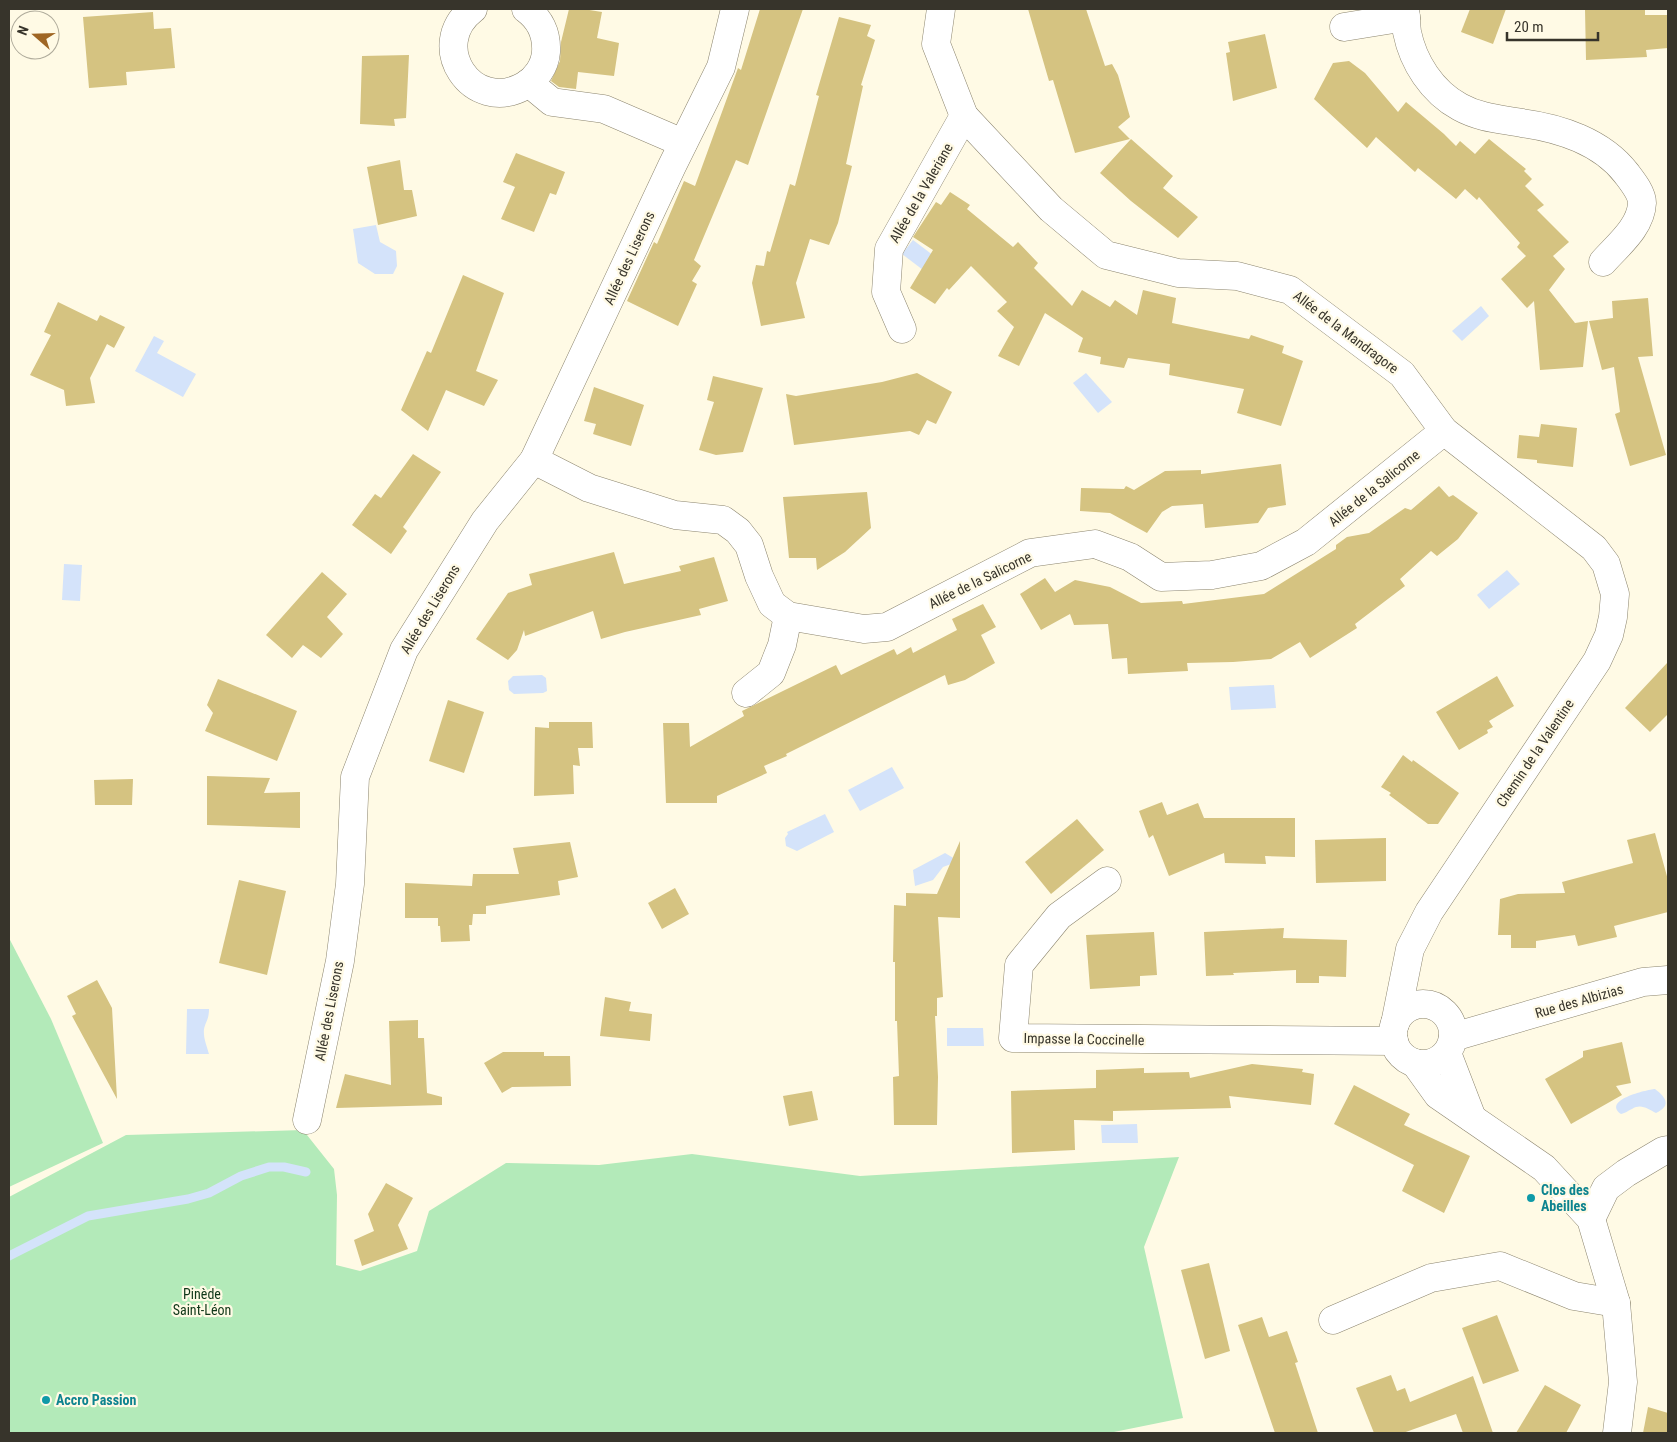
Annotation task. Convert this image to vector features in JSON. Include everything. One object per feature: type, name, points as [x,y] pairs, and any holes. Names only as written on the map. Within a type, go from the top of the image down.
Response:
[{"type":"street","points":[[473,9],[466,14],[457,28],[453,43],[454,58],[461,72],[471,84],[485,91],[500,94],[516,91],[529,83],[540,72],[545,57],[546,42],[543,27],[534,14],[526,9]]},
{"type":"street","name":"Allée des Liserons","points":[[307,1120],[340,961],[350,884],[355,776],[404,650],[485,521],[534,460],[721,67],[736,9]]},
{"type":"street","name":"Allée de la Mandragore","points":[[941,9],[936,44],[964,116],[1051,209],[1106,255],[1178,273],[1237,276],[1290,290],[1402,374],[1444,432],[1594,548]]},
{"type":"street","points":[[1344,27],[1406,13],[1407,31],[1415,59],[1426,77],[1441,93],[1459,107],[1481,117],[1525,123],[1573,136],[1601,149],[1617,162],[1634,184],[1642,201],[1636,224],[1603,262]]},
{"type":"street","points":[[529,83],[552,102],[604,109],[683,144]]},
{"type":"street","name":"Allée de la Valeriane","points":[[902,329],[886,292],[889,249],[964,116]]},
{"type":"street","name":"Allée de la Salicorne","points":[[788,616],[864,629],[887,627],[1030,552],[1095,544],[1130,558],[1161,577],[1212,575],[1261,566],[1306,542],[1444,432]]},
{"type":"street","points":[[534,460],[589,488],[675,515],[723,520],[738,531],[749,545],[759,576],[772,604],[788,616],[782,645],[771,673],[746,693]]},
{"type":"street","name":"Chemin de la Valentine","points":[[1394,1031],[1410,949],[1429,912],[1443,888],[1597,660],[1609,635],[1615,594],[1606,564],[1594,548]]},
{"type":"street","name":"Impasse la Coccinelle","points":[[1107,881],[1058,916],[1019,965],[1013,1038],[1351,1042],[1394,1031]]},
{"type":"street","points":[[1410,949],[1426,1004]]},
{"type":"street","name":"Rue des Albizias","points":[[1450,1045],[1490,1027],[1643,982],[1668,980]]},
{"type":"street","points":[[1426,1004],[1443,1011],[1450,1020],[1452,1026],[1450,1045],[1472,1118]]},
{"type":"street","points":[[1450,1045],[1441,1059],[1428,1064],[1415,1063],[1406,1059],[1398,1051],[1394,1031],[1405,1010],[1413,1006],[1426,1004],[1490,1027]]},
{"type":"street","points":[[1415,1063],[1438,1096],[1544,1168],[1591,1219],[1616,1303],[1624,1382],[1617,1433]]},
{"type":"street","points":[[1591,1219],[1606,1188],[1626,1173],[1663,1151],[1668,1150]]},
{"type":"street","points":[[1333,1320],[1431,1278],[1500,1266],[1574,1296],[1616,1303]]},
{"type":"green space","points":[[9,938],[51,1019],[103,1143],[9,1187]]},
{"type":"green space","name":"Pinède Saint-Léon","points":[[303,1130],[334,1169],[337,1195],[336,1265],[360,1271],[417,1251],[429,1211],[506,1163],[599,1165],[692,1154],[860,1176],[1179,1157],[1144,1247],[1183,1418],[1109,1433],[9,1433],[9,1197],[126,1135]]},
{"type":"water","points":[[376,225],[380,242],[396,251],[397,266],[393,274],[375,274],[358,263],[353,229]]},
{"type":"water","points":[[913,240],[942,262],[931,276],[902,254]]},
{"type":"water","points":[[1481,306],[1489,316],[1462,341],[1452,331]]},
{"type":"water","points":[[154,336],[164,341],[157,353],[196,374],[183,397],[135,371]]},
{"type":"water","points":[[1086,373],[1112,402],[1098,413],[1073,383]]},
{"type":"water","points":[[64,564],[82,565],[80,601],[62,600]]},
{"type":"water","points":[[1507,570],[1520,584],[1489,609],[1477,595]]},
{"type":"water","points":[[542,675],[546,678],[547,691],[543,693],[514,694],[509,690],[508,681],[513,676]]},
{"type":"water","points":[[1274,685],[1276,708],[1231,710],[1229,687]]},
{"type":"water","points":[[892,767],[904,788],[860,811],[848,790]]},
{"type":"water","points":[[825,814],[834,832],[797,851],[786,846],[785,838],[788,834],[787,832]]},
{"type":"water","points":[[945,853],[955,859],[951,864],[943,867],[933,880],[915,886],[913,870]]},
{"type":"water","points":[[187,1009],[209,1009],[204,1032],[209,1054],[186,1054]]},
{"type":"water","points":[[947,1028],[983,1028],[984,1046],[947,1046]]},
{"type":"water","points":[[1655,1089],[1666,1102],[1664,1108],[1656,1113],[1647,1108],[1635,1107],[1621,1114],[1617,1109],[1617,1104],[1621,1100],[1643,1091]]},
{"type":"water","points":[[1137,1124],[1138,1143],[1102,1143],[1101,1125]]},
{"type":"building","points":[[569,9],[602,12],[597,38],[619,43],[614,76],[578,72],[576,89],[559,87],[551,81],[560,61],[561,42]]},
{"type":"building","points":[[760,9],[803,9],[748,165],[736,160],[694,260],[701,266],[692,281],[697,284],[678,326],[627,301],[654,242],[657,244],[684,181],[695,186],[738,68],[741,70]]},
{"type":"building","points":[[1028,9],[1086,9],[1105,66],[1112,64],[1118,75],[1130,117],[1118,127],[1130,139],[1075,153],[1053,80],[1049,81]]},
{"type":"building","points":[[1470,9],[1506,9],[1493,44],[1461,32]]},
{"type":"building","points":[[1585,9],[1645,9],[1645,15],[1668,15],[1668,48],[1646,50],[1647,57],[1586,60]]},
{"type":"building","points":[[153,12],[154,29],[171,28],[175,68],[126,72],[127,85],[89,88],[83,17]]},
{"type":"building","points":[[839,17],[871,25],[867,36],[875,40],[861,85],[863,86],[846,164],[852,166],[838,223],[829,245],[810,239],[796,283],[805,318],[761,326],[752,283],[756,265],[764,266],[767,251],[770,252],[790,184],[795,186],[819,96],[816,95]]},
{"type":"building","points":[[1265,34],[1277,88],[1233,101],[1226,53],[1230,52],[1228,42]]},
{"type":"building","points":[[409,55],[406,118],[394,119],[395,126],[360,124],[362,56]]},
{"type":"building","points":[[1349,61],[1365,73],[1398,112],[1406,102],[1456,146],[1460,141],[1475,154],[1489,139],[1526,169],[1524,171],[1532,179],[1525,186],[1544,205],[1537,210],[1569,242],[1553,256],[1565,269],[1549,290],[1575,323],[1588,321],[1583,367],[1540,370],[1534,301],[1527,308],[1501,279],[1526,256],[1517,247],[1520,243],[1479,197],[1477,200],[1465,189],[1456,199],[1418,168],[1415,172],[1376,137],[1367,148],[1314,99],[1333,63]]},
{"type":"building","points":[[1131,139],[1173,176],[1163,188],[1198,217],[1178,238],[1131,201],[1100,173]]},
{"type":"building","points":[[516,153],[565,172],[556,195],[550,193],[534,232],[501,219],[515,187],[503,182]]},
{"type":"building","points":[[400,160],[404,190],[412,190],[417,216],[378,225],[367,167]]},
{"type":"building","points":[[950,192],[970,205],[967,209],[1013,247],[1018,242],[1038,263],[1034,268],[1072,306],[1082,290],[1110,307],[1115,300],[1137,315],[1143,290],[1176,298],[1172,323],[1249,339],[1251,335],[1284,346],[1282,353],[1303,361],[1281,426],[1237,413],[1244,389],[1169,375],[1170,364],[1128,358],[1124,368],[1100,364],[1101,357],[1078,352],[1083,338],[1045,313],[1019,366],[998,356],[1014,327],[997,311],[1007,302],[971,266],[949,290],[947,288],[935,304],[910,288],[933,250],[913,237],[936,202],[941,205]]},
{"type":"building","points":[[463,275],[504,293],[476,371],[498,380],[484,406],[446,390],[428,431],[401,410],[427,351],[431,353]]},
{"type":"building","points":[[1648,298],[1653,356],[1638,357],[1666,455],[1630,466],[1615,414],[1620,412],[1614,367],[1602,370],[1589,321],[1613,318],[1612,301]]},
{"type":"building","points":[[58,302],[97,321],[100,315],[125,327],[114,348],[107,344],[90,378],[95,403],[66,406],[64,390],[30,375],[51,335],[44,332]]},
{"type":"building","points":[[917,373],[952,392],[936,424],[927,420],[919,435],[910,431],[794,445],[786,394],[796,396],[882,382]]},
{"type":"building","points":[[713,376],[763,388],[743,452],[716,455],[699,450],[714,402],[707,400]]},
{"type":"building","points":[[594,387],[644,405],[631,446],[593,434],[596,424],[584,421]]},
{"type":"building","points":[[1541,424],[1577,428],[1573,467],[1537,463],[1537,460],[1517,458],[1519,435],[1539,437]]},
{"type":"building","points":[[413,454],[441,472],[403,527],[407,531],[391,554],[352,525],[375,494],[381,498]]},
{"type":"building","points":[[1281,464],[1286,505],[1268,508],[1258,523],[1205,528],[1203,504],[1172,506],[1162,512],[1147,533],[1110,513],[1080,511],[1081,488],[1124,489],[1126,486],[1134,490],[1165,471],[1201,470],[1201,474]]},
{"type":"building","points":[[1439,486],[1449,497],[1453,495],[1478,513],[1458,539],[1437,556],[1431,551],[1400,579],[1405,586],[1355,624],[1357,628],[1310,658],[1300,642],[1271,659],[1187,663],[1188,671],[1128,674],[1127,658],[1112,659],[1108,624],[1074,625],[1070,614],[1041,630],[1020,594],[1045,578],[1055,592],[1075,580],[1110,587],[1141,603],[1182,601],[1183,604],[1264,594],[1336,549],[1336,545],[1347,537],[1369,533],[1405,508],[1411,510]]},
{"type":"building","points":[[867,492],[871,528],[845,552],[817,570],[816,558],[789,558],[783,497]]},
{"type":"building","points":[[614,552],[624,584],[681,571],[679,566],[714,557],[728,601],[699,609],[701,615],[601,639],[593,611],[525,636],[524,630],[517,650],[508,660],[476,639],[508,593],[532,585],[529,574]]},
{"type":"building","points":[[322,572],[347,594],[327,617],[343,634],[321,658],[303,645],[292,658],[266,635]]},
{"type":"building","points":[[983,604],[996,627],[981,635],[995,663],[965,680],[948,685],[945,675],[786,754],[787,756],[764,766],[767,773],[717,796],[717,803],[666,803],[663,723],[689,723],[690,747],[744,716],[742,711],[836,665],[841,675],[894,649],[897,655],[911,647],[913,653],[957,630],[952,619]]},
{"type":"building","points":[[1668,662],[1668,714],[1650,732],[1625,708]]},
{"type":"building","points":[[1497,676],[1514,706],[1489,721],[1493,727],[1487,730],[1488,733],[1459,750],[1436,712]]},
{"type":"building","points":[[218,679],[297,711],[277,761],[205,731],[213,713],[207,705]]},
{"type":"building","points":[[448,700],[484,712],[464,773],[429,761]]},
{"type":"building","points":[[549,722],[592,722],[593,748],[578,748],[580,766],[573,765],[574,794],[534,796],[535,727],[549,728]]},
{"type":"building","points":[[1403,755],[1459,793],[1438,824],[1428,824],[1381,787]]},
{"type":"building","points":[[207,776],[270,778],[264,793],[300,792],[300,828],[207,825]]},
{"type":"building","points":[[133,779],[132,805],[95,805],[94,780]]},
{"type":"building","points":[[1162,802],[1167,815],[1198,803],[1204,818],[1295,818],[1295,857],[1265,856],[1266,864],[1225,863],[1224,853],[1169,876],[1153,835],[1149,838],[1139,811]]},
{"type":"building","points":[[1077,819],[1104,850],[1051,894],[1025,862]]},
{"type":"building","points":[[1655,833],[1668,880],[1668,912],[1614,926],[1617,937],[1578,946],[1575,935],[1536,941],[1536,948],[1511,948],[1511,935],[1498,935],[1500,899],[1518,894],[1565,893],[1562,882],[1633,863],[1627,840]]},
{"type":"building","points":[[1386,838],[1386,881],[1316,883],[1315,840]]},
{"type":"building","points":[[960,841],[960,918],[938,917],[943,997],[937,998],[937,1016],[935,1016],[938,1077],[937,1125],[894,1125],[893,1077],[899,1076],[897,1021],[895,1021],[895,962],[893,962],[894,905],[906,906],[906,893],[937,894]]},
{"type":"building","points":[[570,842],[578,877],[558,881],[560,895],[486,906],[486,914],[473,914],[472,925],[469,925],[470,941],[441,942],[438,918],[405,918],[405,883],[472,886],[473,874],[519,874],[513,848]]},
{"type":"building","points":[[239,880],[286,891],[267,975],[219,963]]},
{"type":"building","points":[[675,888],[689,914],[662,929],[648,903]]},
{"type":"building","points":[[1284,928],[1283,938],[1347,940],[1346,977],[1319,976],[1319,983],[1296,983],[1296,970],[1206,976],[1204,932]]},
{"type":"building","points":[[1154,932],[1157,975],[1140,976],[1140,986],[1090,989],[1086,935]]},
{"type":"building","points":[[97,980],[112,1008],[117,1099],[72,1016],[76,1014],[67,996]]},
{"type":"building","points":[[605,997],[631,1002],[629,1011],[652,1014],[650,1041],[600,1036]]},
{"type":"building","points":[[418,1020],[418,1038],[424,1038],[427,1093],[442,1097],[442,1105],[336,1108],[345,1074],[391,1085],[389,1021]]},
{"type":"building","points":[[1622,1042],[1631,1083],[1616,1086],[1622,1095],[1571,1124],[1545,1079],[1583,1057],[1583,1051]]},
{"type":"building","points":[[503,1052],[544,1052],[544,1056],[570,1056],[571,1086],[512,1087],[502,1093],[484,1063]]},
{"type":"building","points":[[1252,1064],[1303,1069],[1302,1072],[1314,1074],[1311,1105],[1229,1096],[1231,1108],[1113,1111],[1113,1121],[1074,1120],[1075,1150],[1012,1153],[1011,1091],[1096,1088],[1096,1070],[1144,1068],[1144,1073],[1189,1072],[1190,1078]]},
{"type":"building","points":[[1354,1085],[1410,1114],[1404,1125],[1470,1156],[1444,1213],[1402,1191],[1414,1165],[1334,1124]]},
{"type":"building","points":[[812,1091],[818,1120],[789,1126],[783,1096]]},
{"type":"building","points":[[386,1183],[413,1198],[398,1225],[408,1249],[362,1266],[354,1240],[374,1231],[368,1214]]},
{"type":"building","points":[[1209,1263],[1230,1351],[1205,1359],[1181,1270]]},
{"type":"building","points":[[1497,1315],[1519,1371],[1483,1384],[1462,1328]]},
{"type":"building","points":[[1262,1317],[1269,1337],[1287,1331],[1298,1362],[1295,1363],[1318,1433],[1275,1433],[1238,1325]]},
{"type":"building","points":[[1391,1375],[1397,1391],[1405,1388],[1410,1402],[1473,1376],[1493,1433],[1463,1433],[1456,1414],[1403,1433],[1374,1433],[1356,1388]]},
{"type":"building","points":[[1545,1385],[1581,1405],[1566,1433],[1516,1433]]},
{"type":"building","points":[[1648,1407],[1668,1413],[1668,1433],[1643,1433]]},
{"type":"waterway","points":[[9,1256],[88,1216],[188,1199],[209,1193],[241,1176],[269,1167],[284,1167],[306,1172]]},
{"type":"place","name":"Clos des Abeilles","points":[[1531,1198]]},
{"type":"place","name":"Accro Passion","points":[[46,1400]]}]
